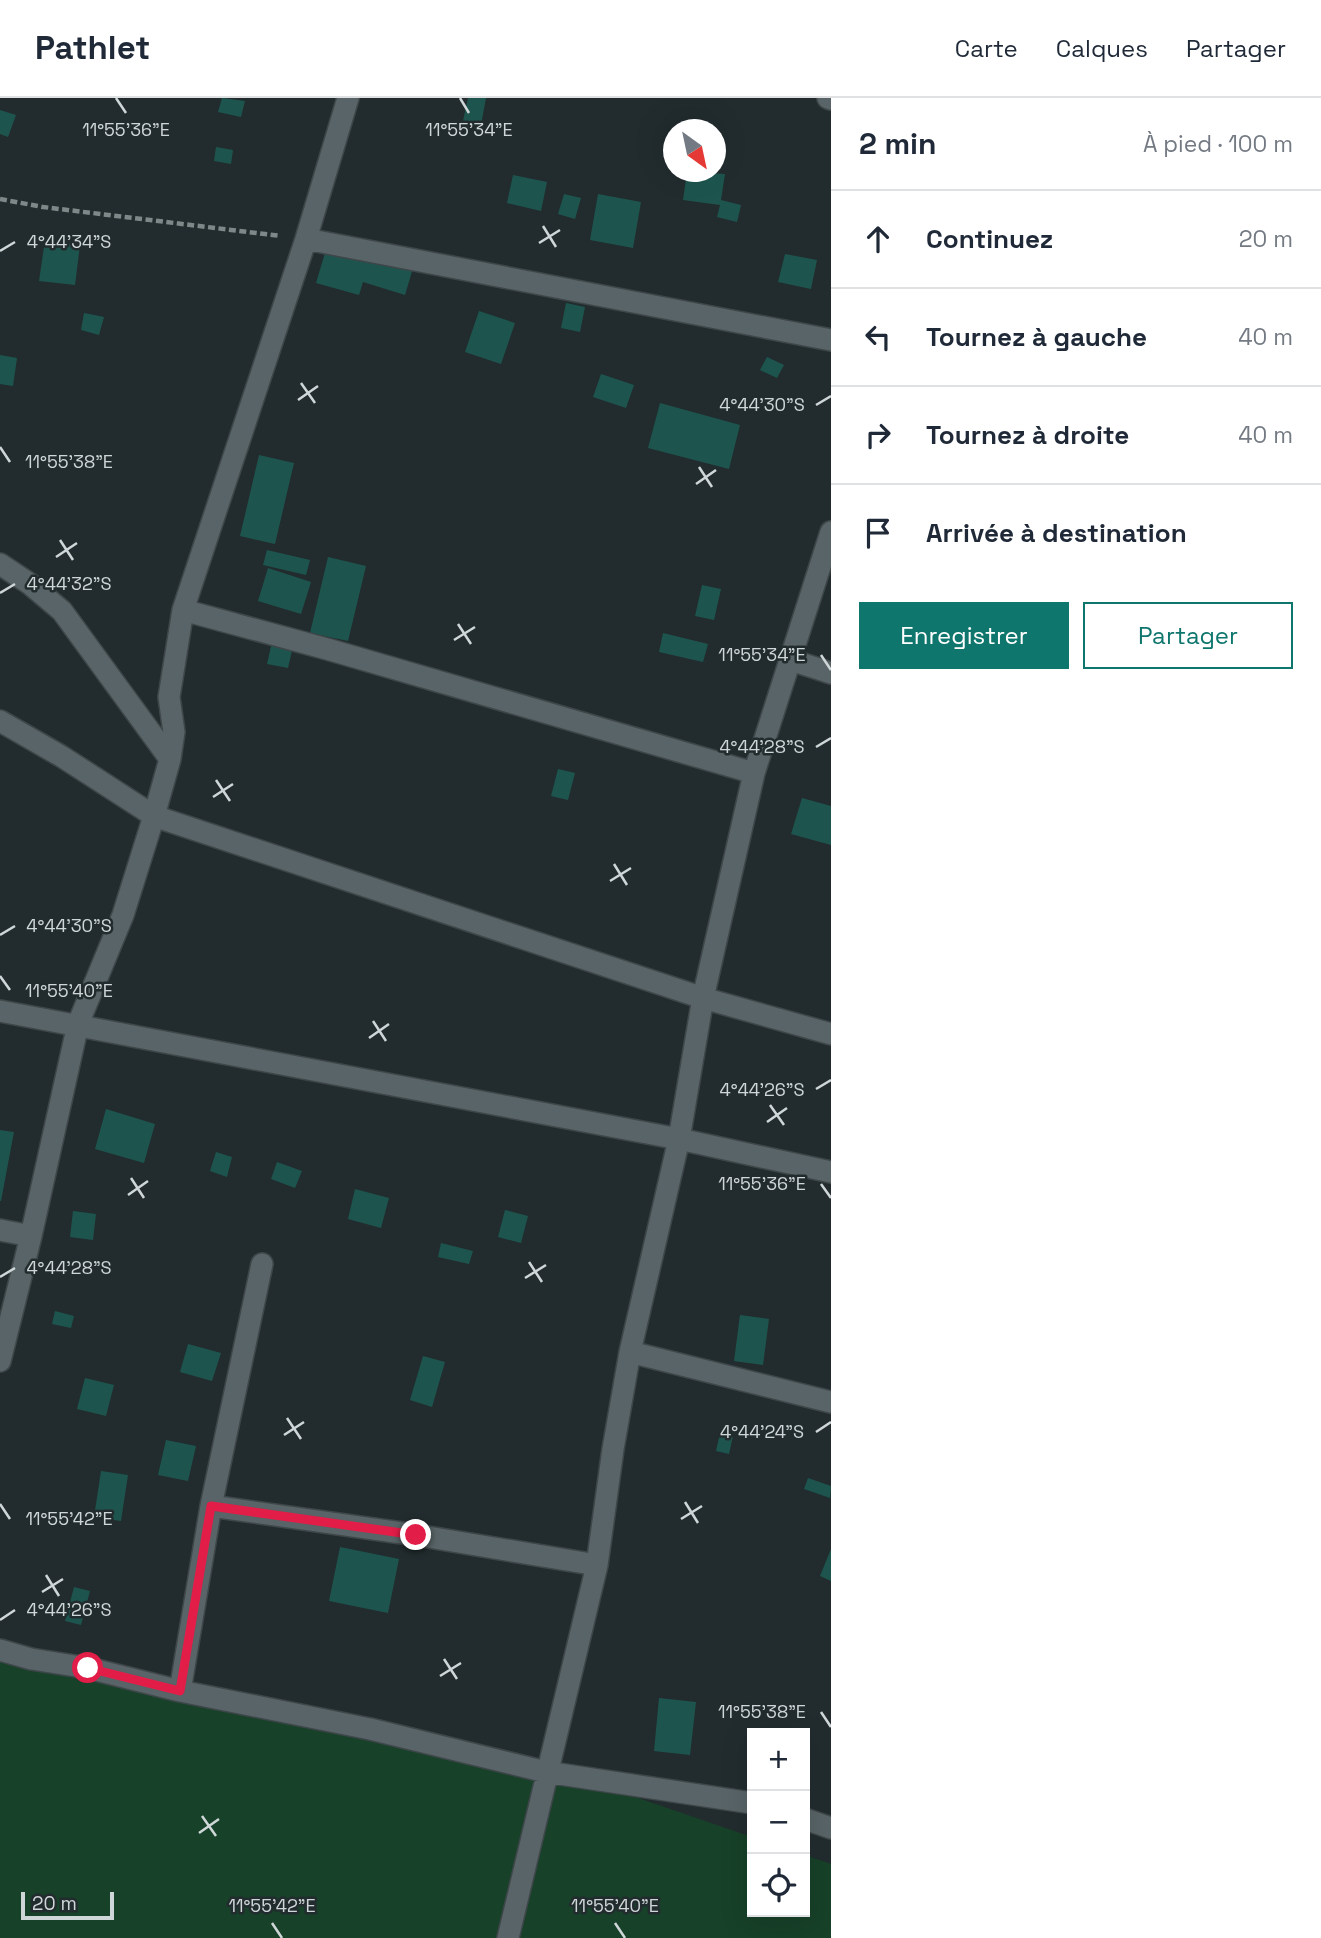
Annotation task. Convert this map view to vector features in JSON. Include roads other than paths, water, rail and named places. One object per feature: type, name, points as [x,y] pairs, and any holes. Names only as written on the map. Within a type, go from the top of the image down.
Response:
[{"type":"street","points":[[0,1361],[78,1024],[123,915],[170,759],[174,732],[169,697],[183,610],[306,239],[348,98]]},
{"type":"street","points":[[306,239],[831,340]]},
{"type":"street","points":[[508,1938],[597,1565],[630,1352],[679,1139],[703,998],[754,773],[831,532]]},
{"type":"street","points":[[0,564],[30,584],[62,611],[170,759]]},
{"type":"street","points":[[183,610],[754,773]]},
{"type":"street","points":[[791,660],[831,673]]},
{"type":"street","points":[[0,721],[61,755],[154,816],[703,998],[831,1034]]},
{"type":"street","points":[[0,1011],[679,1139],[831,1172]]},
{"type":"street","points":[[0,1230],[31,1236]]},
{"type":"street","points":[[180,1691],[211,1506],[262,1264]]},
{"type":"street","points":[[630,1352],[831,1402]]},
{"type":"street","points":[[211,1506],[416,1535],[597,1565]]},
{"type":"street","points":[[0,1650],[180,1691],[370,1729],[547,1772],[747,1803]]},
{"type":"street","points":[[810,1821],[831,1828]]}]
